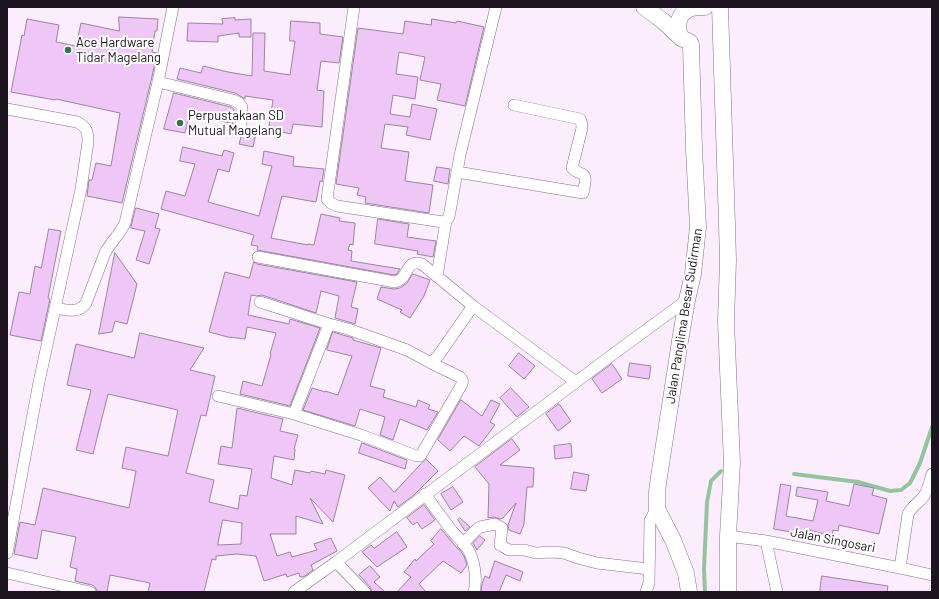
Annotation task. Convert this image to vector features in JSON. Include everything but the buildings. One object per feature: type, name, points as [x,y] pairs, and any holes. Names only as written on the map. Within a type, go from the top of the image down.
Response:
[{"type":"main road","points":[[644,7],[663,20],[681,38]]},
{"type":"main road","points":[[681,38],[678,32],[678,20],[686,11],[699,7]]},
{"type":"main road","points":[[720,7],[728,232],[726,322],[732,463],[728,536],[728,592]]},
{"type":"main road","name":"Jalan Panglima Besar Sudirman","points":[[681,38],[690,42],[692,45],[694,149],[698,227],[693,274],[687,300],[657,492],[658,509],[673,540],[686,573],[689,592]]},
{"type":"street","points":[[55,308],[79,310],[84,307],[105,253],[125,223],[158,82],[173,7]]},
{"type":"street","points":[[354,7],[327,199],[337,206],[444,222],[446,221]]},
{"type":"street","points":[[437,276],[446,221],[449,217],[460,155],[496,7]]},
{"type":"street","points":[[158,82],[240,103],[242,107],[241,126]]},
{"type":"street","points":[[457,172],[583,193],[585,176],[584,174],[574,171],[572,168],[582,128],[580,119],[514,105]]},
{"type":"street","points":[[7,109],[77,122],[83,125],[88,134],[81,189],[39,382],[7,553]]},
{"type":"street","points":[[258,257],[395,282],[403,277],[411,264],[414,262],[422,264],[473,306],[576,382]]},
{"type":"street","points":[[294,592],[687,300]]},
{"type":"street","points":[[218,396],[294,414],[361,435],[416,456],[420,456],[463,382],[460,377],[407,350],[348,328],[329,324],[260,302]]},
{"type":"street","points":[[432,363],[473,306]]},
{"type":"street","points":[[294,414],[329,324]]},
{"type":"street","points":[[900,568],[908,514],[924,496],[928,489],[932,474]]},
{"type":"street","points":[[425,494],[453,533],[464,544],[470,553],[475,574],[475,592]]},
{"type":"street","points":[[646,592],[649,584],[650,521],[658,509]]},
{"type":"street","points":[[464,544],[480,527],[495,524],[502,528],[500,544],[509,550],[524,550],[536,553],[564,553],[597,563],[649,569]]},
{"type":"street","name":"Jalan Singosari","points":[[728,536],[766,541],[932,575]]},
{"type":"street","points":[[766,541],[777,592]]},
{"type":"street","points":[[336,562],[365,592]]},
{"type":"street","points":[[7,573],[90,592]]},
{"type":"green space","points":[[7,414],[9,478],[7,490]]},
{"type":"waterway","points":[[794,474],[858,482],[890,491],[901,490],[910,483],[920,463],[932,427]]},
{"type":"waterway","points":[[705,592],[704,569],[707,502],[711,481],[721,471]]},
{"type":"place","name":"Ace Hardware Tidar Magelang","points":[[68,50]]},
{"type":"place","name":"Perpustakaan SD Mutual Magelang","points":[[180,123]]}]
